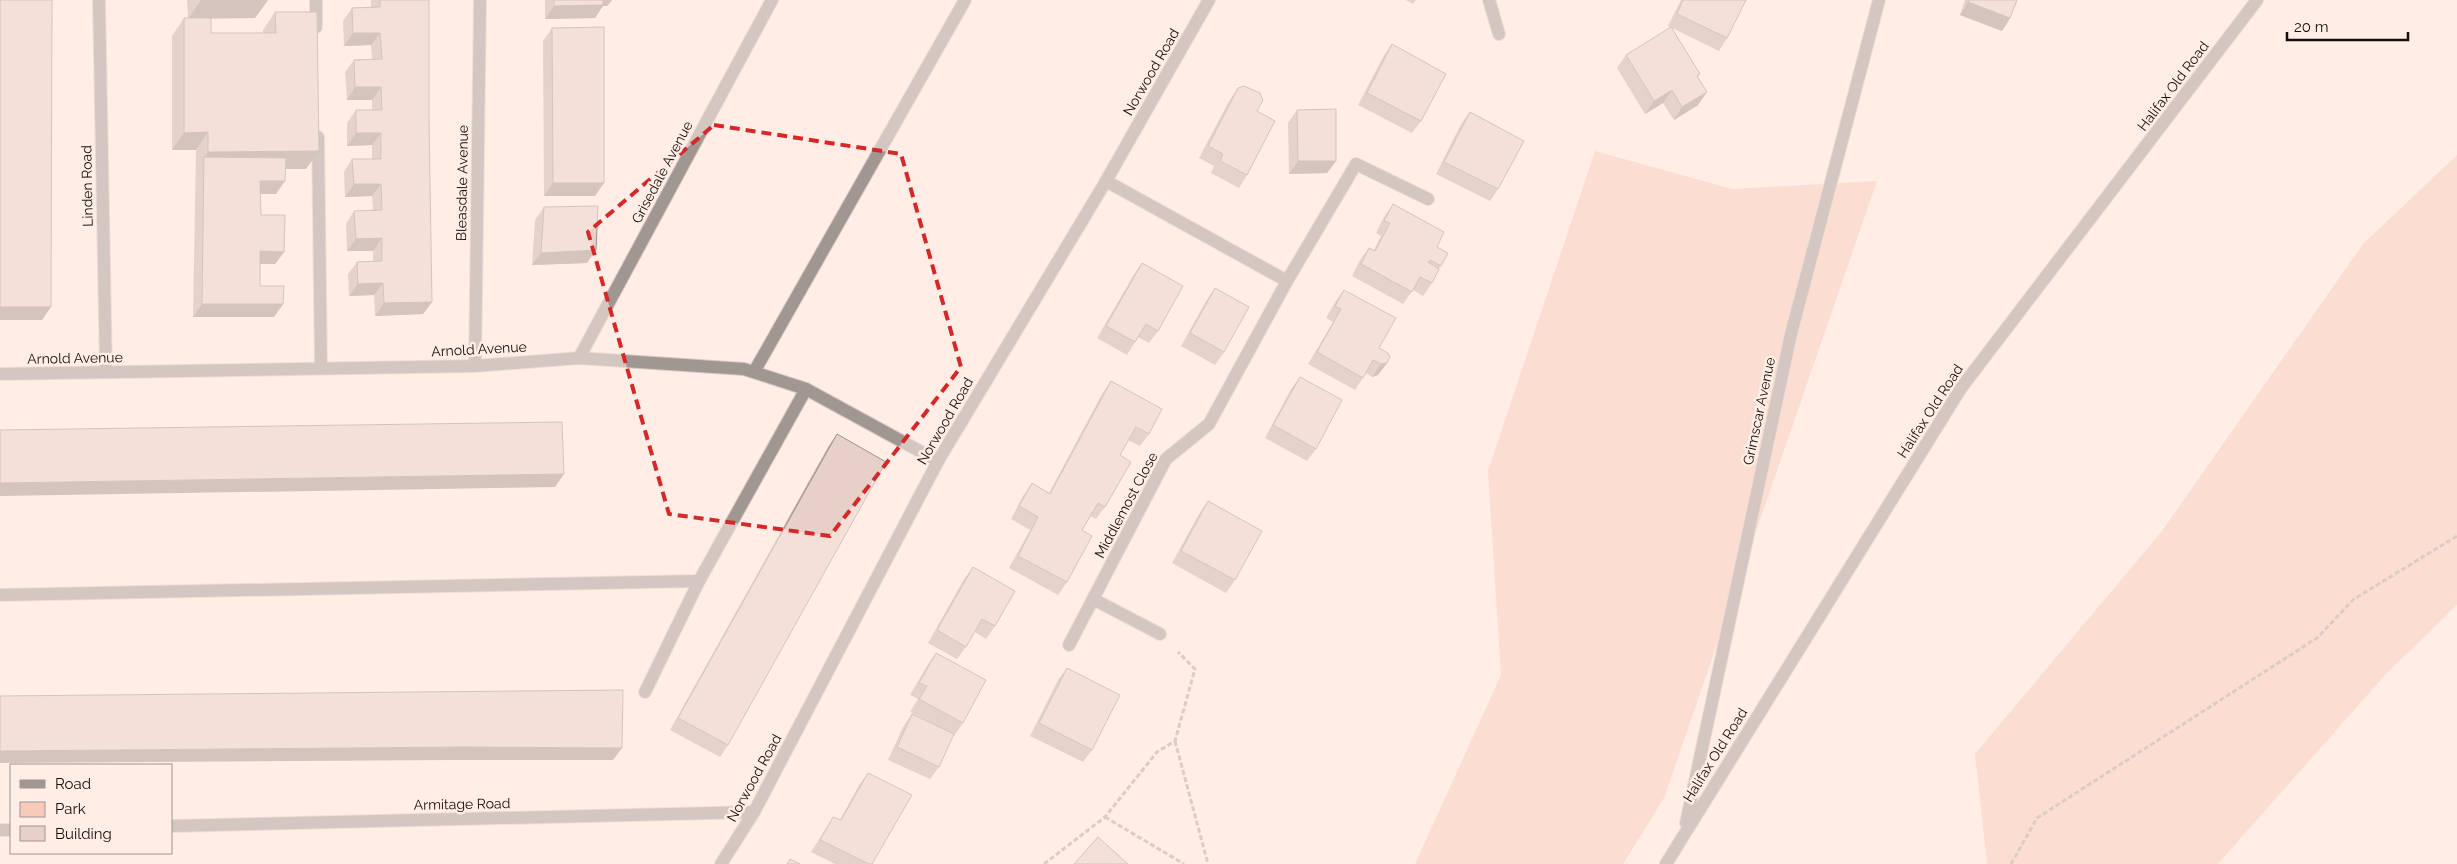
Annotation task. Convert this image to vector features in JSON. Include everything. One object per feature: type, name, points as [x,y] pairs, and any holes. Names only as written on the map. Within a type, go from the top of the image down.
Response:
[{"type":"street","name":"Linden Road","points":[[99,0],[106,372]]},
{"type":"street","points":[[316,0],[316,40]]},
{"type":"street","name":"Bleasdale Avenue","points":[[474,366],[480,0]]},
{"type":"street","name":"Grisedale Avenue","points":[[579,358],[772,0]]},
{"type":"street","points":[[754,372],[965,0]]},
{"type":"street","name":"Norwood Road","points":[[721,864],[754,812],[938,462],[1106,181],[1209,0]]},
{"type":"street","points":[[1489,0],[1499,34]]},
{"type":"street","name":"Grimscar Avenue","points":[[1684,833],[1791,334],[1879,0]]},
{"type":"street","name":"Halifax Old Road","points":[[1666,864],[1961,388],[2256,0]]},
{"type":"street","points":[[317,119],[320,368]]},
{"type":"street","name":"Middlemost Close","points":[[1069,645],[1166,459],[1209,424],[1287,280],[1356,164],[1428,199]]},
{"type":"street","points":[[1106,181],[1287,280]]},
{"type":"street","name":"Arnold Avenue","points":[[0,374],[474,366],[579,358],[744,369],[806,389],[938,462]]},
{"type":"street","points":[[646,692],[699,581],[806,389]]},
{"type":"street","points":[[0,595],[699,581]]},
{"type":"street","points":[[1093,599],[1160,634]]},
{"type":"street","name":"Armitage Road","points":[[172,826],[754,812]]},
{"type":"path","points":[[2011,864],[2037,818],[2316,638],[2354,599],[2457,536]]},
{"type":"path","points":[[1160,634],[1195,668],[1175,741],[1208,864]]},
{"type":"path","points":[[1044,864],[1105,817],[1157,752],[1175,741]]},
{"type":"path","points":[[1105,817],[1184,864]]},
{"type":"highlighted area","points":[[714,125],[901,154],[961,367],[830,536],[669,514],[588,232]]},
{"type":"green space","points":[[1595,151],[1732,189],[1877,181],[1664,798],[1623,864],[1415,864],[1501,675],[1488,471]]},
{"type":"green space","points":[[2457,155],[2457,605],[2385,675],[2218,864],[1987,864],[1975,754],[2162,531],[2363,244]]},
{"type":"building","points":[[0,0],[52,0],[51,307],[0,307]]},
{"type":"building","points":[[380,0],[429,0],[432,302],[384,303],[383,283],[358,284],[357,262],[382,261],[382,238],[356,239],[354,211],[382,210],[381,184],[354,184],[352,159],[381,159],[381,133],[356,133],[356,110],[382,110],[381,87],[355,87],[354,60],[382,59],[380,33],[353,33],[352,8],[380,7]]},
{"type":"building","points":[[554,0],[603,0],[603,5],[554,6]]},
{"type":"building","points":[[1683,0],[1746,0],[1727,38],[1677,14]]},
{"type":"building","points":[[1969,0],[2017,0],[2010,18],[1968,2]]},
{"type":"building","points":[[275,12],[317,12],[319,151],[208,152],[208,132],[184,133],[184,18],[211,18],[211,33],[276,33]]},
{"type":"building","points":[[604,27],[604,183],[553,183],[552,28]]},
{"type":"building","points":[[1671,27],[1700,74],[1697,76],[1707,92],[1682,107],[1672,90],[1654,101],[1626,55]]},
{"type":"building","points":[[1392,44],[1446,74],[1421,121],[1367,93]]},
{"type":"building","points":[[1244,86],[1260,93],[1263,100],[1257,111],[1275,121],[1247,175],[1220,161],[1223,154],[1208,146],[1238,88]]},
{"type":"building","points":[[1336,109],[1336,161],[1298,161],[1297,110]]},
{"type":"building","points":[[1470,112],[1524,141],[1498,189],[1444,162]]},
{"type":"building","points":[[204,157],[286,158],[285,181],[260,181],[261,215],[285,215],[284,252],[260,251],[260,286],[284,286],[283,304],[202,304]]},
{"type":"building","points":[[1393,204],[1444,232],[1437,247],[1448,253],[1441,266],[1430,260],[1428,262],[1439,269],[1432,283],[1420,277],[1412,292],[1361,264],[1369,248],[1375,251],[1390,223],[1384,221]]},
{"type":"building","points":[[598,206],[596,250],[541,253],[544,207]]},
{"type":"building","points":[[1142,263],[1183,286],[1158,331],[1146,324],[1135,342],[1106,326]]},
{"type":"building","points":[[1215,288],[1249,307],[1224,352],[1190,333]]},
{"type":"building","points":[[1344,290],[1396,318],[1379,348],[1388,353],[1390,357],[1387,363],[1381,364],[1373,360],[1363,378],[1317,352],[1341,309],[1335,306]]},
{"type":"building","points":[[1300,377],[1342,400],[1316,449],[1273,425]]},
{"type":"building","points":[[1111,381],[1162,409],[1149,434],[1136,427],[1120,455],[1131,462],[1105,507],[1098,503],[1082,530],[1092,536],[1067,582],[1018,556],[1038,517],[1019,506],[1032,483],[1050,494]]},
{"type":"building","points":[[562,422],[564,474],[0,483],[0,430]]},
{"type":"building","points":[[837,434],[886,462],[728,745],[678,718]]},
{"type":"building","points":[[1208,501],[1262,531],[1235,580],[1181,551]]},
{"type":"building","points":[[973,567],[1015,591],[995,626],[982,619],[966,647],[937,630]]},
{"type":"building","points":[[936,653],[986,680],[963,723],[919,699],[927,686],[919,683]]},
{"type":"building","points":[[1067,668],[1120,695],[1092,750],[1039,723]]},
{"type":"building","points":[[623,690],[622,748],[462,747],[0,751],[0,696]]},
{"type":"building","points":[[912,714],[954,734],[939,767],[897,747]]},
{"type":"building","points":[[868,773],[912,795],[872,864],[820,840],[833,817],[841,820]]},
{"type":"building","points":[[1098,837],[1128,864],[1074,864]]},
{"type":"building","points":[[790,859],[800,864],[787,864]]}]
